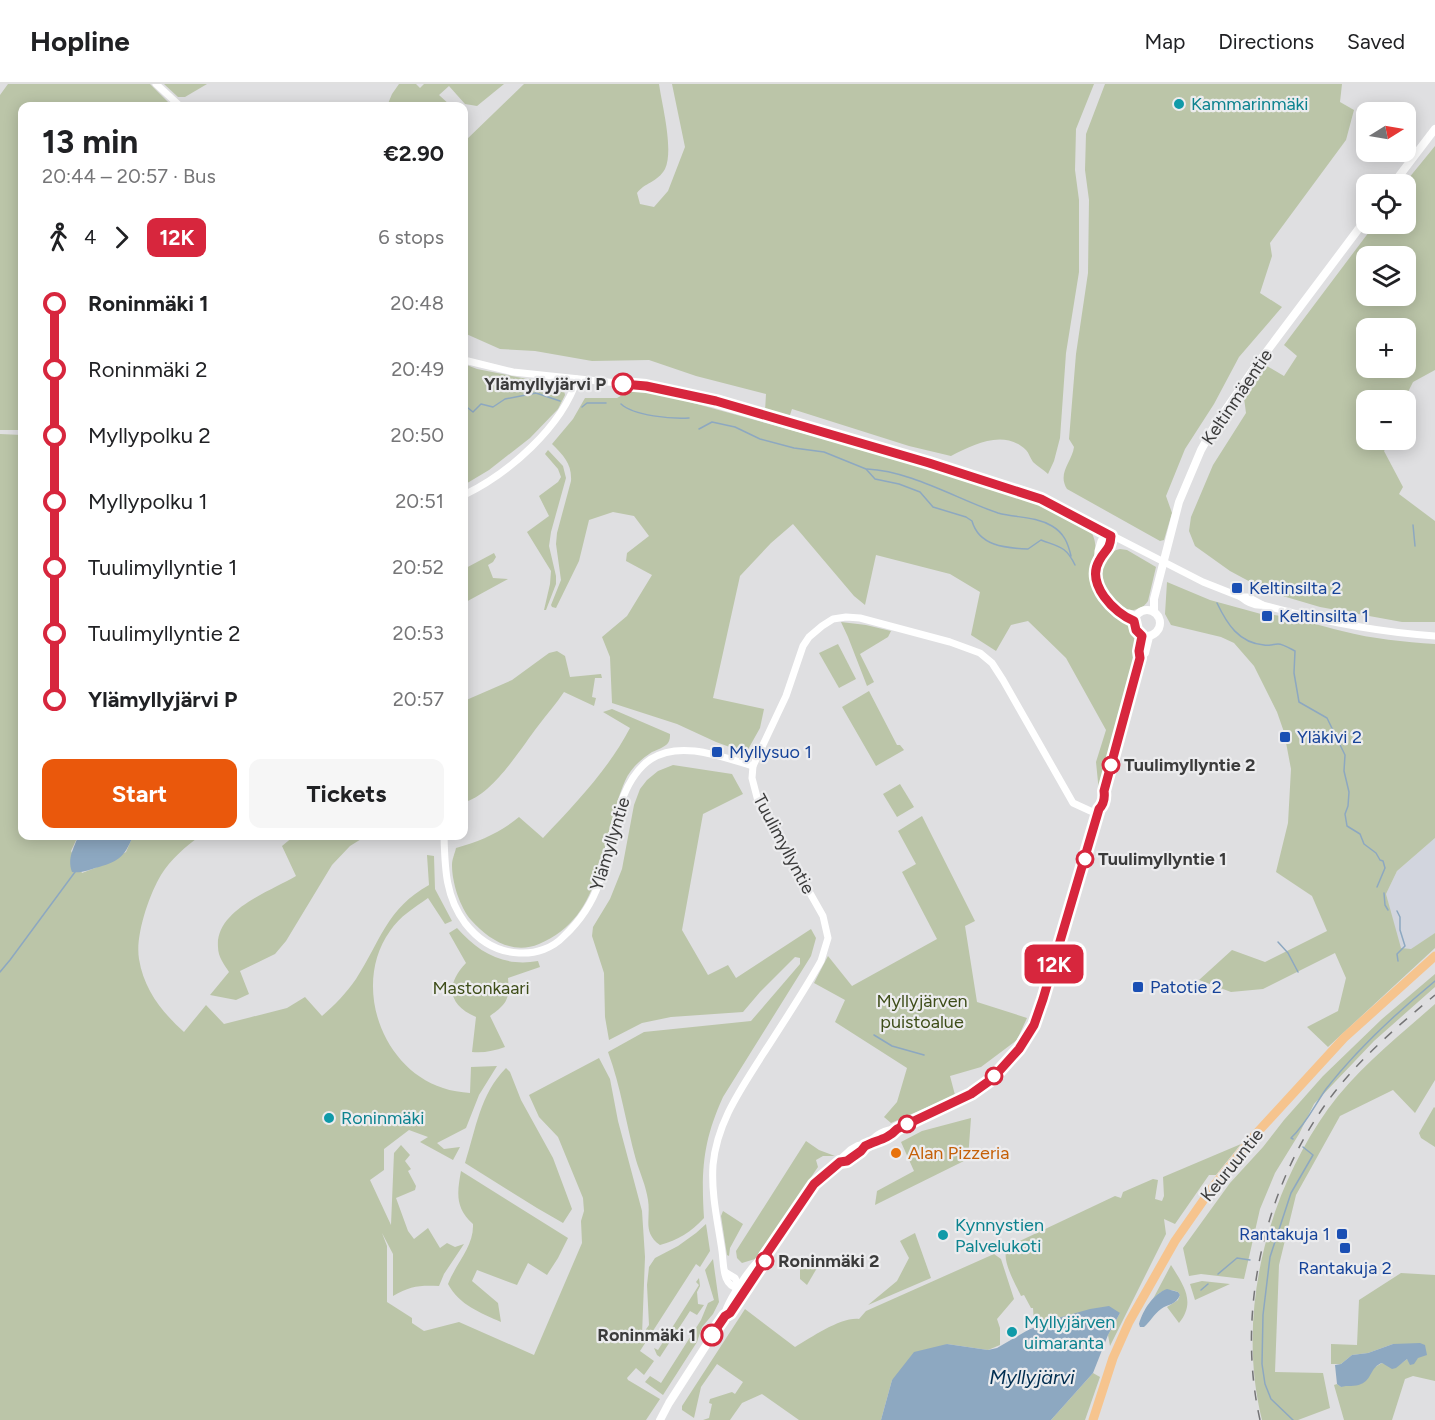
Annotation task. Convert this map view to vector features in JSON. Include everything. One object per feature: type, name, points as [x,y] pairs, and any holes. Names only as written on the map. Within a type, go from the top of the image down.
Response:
[{"type":"highway","name":"Keuruuntie","points":[[1093,1420],[1113,1358],[1129,1322],[1175,1241],[1212,1188],[1268,1120],[1336,1046],[1435,956]]},
{"type":"main road","points":[[1401,174],[1435,129]]},
{"type":"main road","name":"Keltinmäentie","points":[[1151,610],[1150,603],[1154,599],[1179,502],[1201,450],[1215,425],[1255,367],[1356,232]]},
{"type":"main road","points":[[1151,610],[1160,617],[1160,626],[1155,634],[1145,636],[1136,630],[1135,619],[1141,611],[1151,610]]},
{"type":"main road","points":[[660,1420],[725,1316],[725,1309],[740,1291],[760,1259],[765,1256],[814,1184],[851,1150],[867,1144],[889,1130],[897,1129],[971,1094],[992,1079],[1019,1049],[1034,1025],[1098,812],[1105,796],[1104,791],[1140,658],[1139,651],[1145,636]]},
{"type":"main road","points":[[654,1420],[662,1408],[667,1406]]},
{"type":"street","points":[[156,84],[176,102]]},
{"type":"street","points":[[468,361],[513,372],[646,386],[716,401],[1041,499],[1203,582],[1241,597],[1248,597],[1263,605],[1345,625],[1390,633],[1435,636]]},
{"type":"street","points":[[468,493],[501,473],[540,438],[569,401],[577,379]]},
{"type":"street","points":[[1111,536],[1111,546],[1099,560],[1097,579],[1100,590],[1108,603],[1122,614],[1135,619]]},
{"type":"street","name":"Tuulimyllyntie","points":[[740,1291],[735,1278],[725,1272],[713,1189],[713,1166],[717,1142],[732,1103],[821,961],[828,938],[823,916],[758,801],[752,778],[753,766],[759,749],[783,704],[803,646],[809,637],[833,619],[860,618],[980,653],[992,663],[1073,803],[1098,812]]},
{"type":"street","name":"Ylämyllyntie","points":[[444,840],[447,882],[451,896],[464,921],[477,936],[491,946],[507,952],[523,954],[538,951],[560,940],[572,929],[593,899],[624,797],[630,781],[641,767],[653,758],[668,752],[683,750],[753,766]]},
{"type":"shaded area","points":[[1435,838],[1435,933],[1411,950],[1400,948],[1386,894],[1397,871]]},
{"type":"green space","points":[[8,84],[150,84],[168,102],[18,102],[18,430],[0,430],[0,95]]},
{"type":"green space","points":[[164,84],[207,84],[185,97],[178,97]]},
{"type":"green space","points":[[399,84],[416,84],[420,88],[424,84],[504,84],[477,106],[463,102],[449,86],[439,95],[447,102],[389,102]]},
{"type":"green space","points":[[524,84],[659,84],[668,139],[667,161],[662,173],[637,193],[640,204],[654,207],[668,191],[685,147],[672,84],[1094,84],[1076,129],[1075,170],[1079,200],[1079,272],[1066,353],[1060,438],[1048,474],[1033,462],[1026,450],[1008,440],[979,443],[951,456],[909,446],[792,409],[789,418],[765,411],[766,394],[696,376],[649,360],[592,361],[535,351],[500,349],[468,335],[468,138]]},
{"type":"green space","points":[[1105,84],[1342,84],[1340,102],[1354,110],[1346,140],[1270,243],[1272,256],[1260,293],[1282,307],[1239,357],[1214,404],[1185,449],[1166,496],[1172,513],[1164,540],[1160,541],[1067,489],[1064,483],[1064,473],[1074,447],[1069,439],[1076,354],[1088,273],[1089,200],[1085,170],[1086,134]]},
{"type":"green space","points":[[1435,146],[1435,370],[1413,382],[1409,390],[1356,390],[1356,450],[1385,450],[1403,487],[1399,494],[1435,521],[1435,622],[1402,622],[1320,607],[1269,592],[1230,571],[1195,546],[1189,531],[1191,517],[1213,465],[1246,413],[1244,398],[1267,366],[1284,376],[1297,356],[1284,345],[1356,249],[1356,306],[1416,306],[1416,246],[1358,246],[1367,234],[1416,234],[1416,174],[1412,174]]},
{"type":"green space","points":[[468,366],[563,386],[565,395],[558,409],[530,438],[489,470],[468,483]]},
{"type":"green space","points":[[646,390],[929,468],[1039,502],[1090,530],[1095,545],[1093,582],[1095,589],[1105,603],[1130,625],[1137,637],[1137,651],[1099,792],[1096,762],[1106,730],[1066,658],[1028,621],[1011,625],[996,651],[971,635],[980,592],[950,574],[876,555],[865,605],[854,596],[793,524],[771,543],[740,576],[713,698],[764,709],[760,728],[746,753],[677,724],[612,703],[610,657],[602,637],[627,616],[652,575],[626,561],[627,553],[649,536],[634,516],[613,512],[589,520],[579,561],[556,608],[552,607],[561,580],[556,544],[557,533],[571,481],[566,461],[552,444],[573,419],[585,398],[617,398],[628,392]]},
{"type":"green space","points":[[0,434],[18,435],[18,840],[76,840],[71,851],[82,873],[126,852],[131,840],[194,840],[169,864],[161,875],[148,904],[139,939],[139,959],[145,981],[155,1000],[168,1017],[184,1032],[206,1005],[224,1024],[287,1008],[305,997],[322,1016],[356,979],[394,915],[403,904],[429,885],[427,855],[434,856],[435,889],[452,921],[445,924],[428,898],[403,917],[390,931],[379,952],[374,975],[374,999],[379,1022],[389,1044],[403,1062],[421,1078],[443,1088],[470,1093],[471,1067],[497,1066],[479,1095],[466,1128],[437,1143],[444,1149],[460,1147],[453,1160],[420,1142],[428,1137],[409,1130],[384,1149],[384,1170],[370,1180],[391,1225],[394,1153],[401,1145],[410,1155],[405,1161],[411,1169],[408,1171],[416,1186],[415,1190],[396,1198],[408,1231],[414,1239],[428,1228],[440,1248],[447,1243],[455,1247],[464,1244],[444,1274],[439,1286],[415,1287],[393,1296],[393,1254],[382,1233],[387,1246],[387,1302],[412,1318],[412,1323],[424,1331],[459,1322],[534,1355],[582,1243],[581,1221],[584,1211],[583,1198],[558,1137],[539,1117],[529,1095],[599,1058],[610,1079],[618,1121],[642,1211],[645,1257],[642,1335],[649,1325],[647,1285],[649,1267],[655,1258],[678,1246],[706,1224],[710,1251],[700,1267],[696,1264],[640,1351],[654,1361],[644,1375],[636,1368],[627,1378],[660,1399],[646,1420],[0,1420]]},
{"type":"green space","points":[[548,450],[563,466],[566,478],[549,546],[556,584],[546,610],[544,610],[551,571],[527,532],[549,516],[539,496],[558,482],[561,477],[558,469],[545,454]]},
{"type":"green space","points":[[1120,549],[1127,550],[1156,567],[1148,601],[1138,609],[1119,608],[1103,584],[1101,567],[1104,559],[1110,553]]},
{"type":"green space","points":[[494,553],[496,557],[488,565],[493,578],[508,579],[468,601],[468,567]]},
{"type":"green space","points":[[1167,582],[1210,600],[1272,617],[1274,615],[1292,618],[1377,638],[1435,644],[1435,838],[1397,871],[1386,894],[1401,948],[1411,949],[1435,933],[1435,948],[1328,1047],[1307,1027],[1338,1011],[1346,978],[1335,953],[1263,989],[1231,992],[1199,980],[1232,950],[1265,962],[1327,931],[1312,896],[1276,872],[1288,823],[1291,769],[1284,732],[1277,712],[1254,666],[1234,643],[1221,637],[1171,625],[1165,614]]},
{"type":"green space","points":[[841,622],[891,631],[888,637],[860,654],[874,682],[867,686],[848,637]]},
{"type":"green space","points":[[838,644],[856,679],[839,688],[819,653]]},
{"type":"green space","points":[[557,651],[565,656],[570,677],[601,674],[602,678],[595,678],[592,697],[596,698],[594,706],[564,692],[495,781],[485,791],[468,801],[468,699],[512,680],[549,653]]},
{"type":"green space","points":[[869,691],[897,745],[904,750],[876,766],[842,707]]},
{"type":"green space","points":[[612,709],[670,734],[669,742],[644,758],[627,777],[617,803],[598,874],[589,896],[577,915],[561,932],[539,944],[520,948],[502,944],[478,927],[463,908],[452,872],[456,848],[489,836],[505,828],[519,817],[543,838],[601,772],[630,728],[603,712]]},
{"type":"green space","points":[[673,765],[732,774],[743,794],[703,814],[682,930],[708,975],[728,965],[736,978],[811,929],[816,938],[811,956],[723,1097],[716,1113],[707,1142],[703,1170],[704,1218],[684,1235],[660,1245],[654,1240],[649,1230],[647,1195],[608,1052],[644,1032],[751,1021],[800,964],[800,958],[795,957],[743,1012],[671,1017],[642,1023],[609,1040],[605,1017],[604,973],[592,936],[593,927],[610,899],[622,869],[634,805],[640,789],[658,771]]},
{"type":"green space","points":[[900,784],[914,807],[897,817],[883,794]]},
{"type":"green space","name":"Myllyjärven puistoalue","points":[[922,816],[975,921],[965,926],[977,1002],[1027,1018],[1017,1040],[981,1067],[950,1076],[955,1095],[891,1123],[884,1117],[897,1102],[907,1068],[835,1022],[845,1000],[814,983],[828,956],[852,986],[937,939],[902,872],[916,864],[898,831]]},
{"type":"green space","points":[[289,840],[360,840],[350,846],[332,865],[286,941],[275,954],[240,971],[249,994],[236,1000],[210,995],[229,972],[218,951],[219,934],[225,922],[246,903],[296,876],[282,846]]},
{"type":"green space","name":"Mastonkaari","points":[[457,928],[474,945],[493,956],[514,962],[538,961],[540,967],[508,978],[508,996],[500,1008],[490,1016],[505,1047],[472,1052],[476,1017],[460,1007],[453,994],[455,979],[466,963],[449,933]]},
{"type":"green space","points":[[1435,974],[1435,987],[1374,1041],[1314,1104],[1275,1173],[1260,1209],[1244,1279],[1201,1274],[1189,1276],[1183,1248],[1230,1183],[1323,1076],[1382,1019]]},
{"type":"green space","points":[[1435,1004],[1435,1080],[1415,1113],[1393,1090],[1340,1116],[1296,1195],[1279,1265],[1275,1372],[1323,1373],[1330,1408],[1298,1420],[1262,1420],[1255,1380],[1253,1339],[1255,1298],[1262,1258],[1273,1218],[1288,1180],[1306,1143],[1340,1094],[1379,1054]]},
{"type":"green space","points":[[506,1068],[553,1158],[572,1209],[563,1223],[465,1163],[490,1089]]},
{"type":"green space","points":[[1434,1107],[1435,1147],[1421,1138],[1419,1133]]},
{"type":"green space","points":[[971,1118],[968,1159],[875,1205],[877,1191],[914,1171],[901,1142],[922,1131]]},
{"type":"green space","points":[[806,1141],[819,1150],[835,1156],[823,1156],[816,1160],[818,1167],[755,1259],[742,1263],[737,1258],[736,1251]]},
{"type":"green space","points":[[1241,1144],[1216,1175],[1209,1175],[1175,1224],[1164,1219],[1166,1234],[1110,1346],[1108,1335],[1120,1313],[1058,1318],[1041,1325],[1034,1322],[1033,1308],[1024,1295],[1021,1296],[1009,1272],[1006,1258],[1007,1247],[1115,1196],[1121,1198],[1123,1192],[1153,1179],[1158,1180],[1155,1199],[1162,1201],[1163,1177]]},
{"type":"green space","points":[[461,1171],[568,1238],[547,1275],[528,1263],[517,1285],[477,1270],[472,1281],[498,1303],[501,1322],[464,1303],[448,1284],[468,1248],[473,1232],[473,1224],[460,1206]]},
{"type":"green space","points":[[723,1211],[743,1224],[730,1248],[729,1256],[721,1216]]},
{"type":"green space","points":[[915,1233],[931,1278],[868,1305],[897,1281],[909,1258],[900,1241]]},
{"type":"green space","points":[[994,1254],[1001,1259],[1014,1299],[997,1319],[1000,1328],[1000,1345],[988,1350],[947,1344],[892,1380],[881,1420],[799,1420],[762,1394],[742,1403],[730,1420],[703,1420],[709,1418],[712,1404],[709,1403],[710,1399],[732,1392],[735,1394],[743,1382],[717,1364],[701,1387],[694,1418],[682,1410],[682,1406],[745,1309],[795,1347],[835,1324],[859,1319],[866,1311]]},
{"type":"green space","points":[[713,1259],[719,1302],[663,1395],[645,1382],[650,1376],[661,1383],[701,1320],[708,1303],[714,1300],[705,1270]]},
{"type":"green space","points":[[812,1262],[817,1268],[807,1285],[800,1279],[800,1270],[804,1264]]},
{"type":"green space","points":[[1171,1265],[1184,1287],[1187,1301],[1187,1308],[1179,1323],[1167,1307],[1178,1300],[1180,1295],[1178,1292],[1164,1291],[1153,1299]]},
{"type":"green space","points":[[1401,1273],[1435,1275],[1435,1381],[1413,1376],[1405,1379],[1392,1420],[1344,1420],[1334,1385],[1341,1387],[1382,1363],[1395,1365],[1407,1359],[1414,1364],[1393,1344],[1368,1353],[1352,1355],[1341,1364],[1331,1364],[1331,1344],[1357,1345],[1359,1300]]},
{"type":"green space","points":[[699,1278],[700,1286],[697,1292],[698,1304],[704,1305],[697,1315],[690,1311],[660,1357],[654,1348],[658,1350],[699,1285],[696,1282]]},
{"type":"green space","points":[[1202,1281],[1230,1284],[1195,1300],[1190,1284]]},
{"type":"green space","points":[[1093,1373],[1100,1377],[1085,1420],[1051,1420]]},
{"type":"water","points":[[77,840],[131,840],[123,854],[115,861],[86,871],[72,872],[71,857]]},
{"type":"water","points":[[1167,1289],[1178,1292],[1180,1295],[1174,1303],[1159,1311],[1144,1327],[1140,1327],[1139,1324],[1149,1303]]},
{"type":"water","name":"Myllyjärvi","points":[[1109,1306],[1120,1313],[1108,1335],[1093,1373],[1051,1420],[881,1420],[892,1380],[914,1352],[947,1344],[988,1350],[997,1348],[1028,1330],[1058,1318]]},
{"type":"water","points":[[1420,1343],[1425,1345],[1427,1355],[1418,1358],[1414,1364],[1410,1365],[1407,1359],[1392,1369],[1382,1363],[1375,1367],[1367,1380],[1361,1384],[1341,1387],[1337,1384],[1335,1365],[1341,1364],[1352,1355],[1368,1353],[1393,1344]]},
{"type":"waterway","points":[[468,408],[473,412],[481,404],[493,407],[505,399],[536,393],[560,401]]},
{"type":"waterway","points":[[582,407],[587,403],[606,403]]},
{"type":"waterway","points":[[621,404],[644,414],[689,418]]},
{"type":"waterway","points":[[699,429],[712,422],[735,427],[760,439],[794,448],[824,452],[866,469],[875,479],[899,484],[920,492],[933,507],[966,517],[972,521],[980,536],[987,541],[1011,548],[1028,549],[1041,540],[1065,551],[1075,565]]},
{"type":"waterway","points":[[867,469],[917,480],[998,513],[1046,523],[1062,535],[1071,556]]},
{"type":"waterway","points":[[1413,525],[1415,546]]},
{"type":"waterway","points":[[1217,603],[1230,625],[1248,641],[1266,645],[1280,644],[1295,651],[1294,673],[1299,702],[1327,718],[1345,755],[1344,771],[1349,792],[1345,814],[1347,826],[1360,834],[1364,844],[1383,861],[1385,868],[1377,887]]},
{"type":"waterway","points":[[0,972],[75,872]]},
{"type":"waterway","points":[[1384,893],[1388,910]]},
{"type":"waterway","points":[[1397,911],[1405,946],[1397,954],[1398,961]]},
{"type":"waterway","points":[[1278,942],[1288,953],[1298,972]]},
{"type":"waterway","points":[[1293,1139],[1291,1138],[1326,1089],[1351,1059],[1391,1019],[1435,981]]},
{"type":"waterway","points":[[874,1035],[892,1046],[924,1055]]},
{"type":"waterway","points":[[1293,1420],[1271,1399],[1265,1384],[1262,1364],[1263,1315],[1270,1257],[1291,1193],[1313,1155],[1303,1147]]},
{"type":"waterway","points":[[1218,1274],[1237,1258],[1250,1260]]},
{"type":"waterway","points":[[1201,1290],[1208,1284]]},
{"type":"railway","points":[[1260,1420],[1253,1378],[1252,1334],[1255,1290],[1262,1246],[1275,1204],[1312,1124],[1337,1089],[1383,1040],[1435,995]]},
{"type":"bus line","name":"12K","points":[[623,384],[646,386],[716,401],[929,463],[1041,499],[1111,536],[1111,546],[1099,560],[1098,584],[1108,603],[1134,621],[1136,630],[1142,636],[1140,658],[1104,791],[1105,796],[1099,809],[1034,1025],[1019,1049],[992,1079],[971,1094],[897,1129],[892,1135],[876,1143],[870,1143],[847,1161],[840,1162],[829,1170],[814,1184],[730,1313],[725,1316],[712,1335]]},
{"type":"place","name":"Kammarinmäki","points":[[1179,104]]},
{"type":"place","name":"Ylämyllyjärvi P","points":[[623,384]]},
{"type":"place","name":"Keltinsilta 2","points":[[1237,588]]},
{"type":"place","name":"Keltinsilta 1","points":[[1267,616]]},
{"type":"place","name":"Yläkivi 2","points":[[1285,737]]},
{"type":"place","name":"Myllysuo 1","points":[[717,752]]},
{"type":"place","name":"Tuulimyllyntie 2","points":[[1111,765]]},
{"type":"place","name":"Tuulimyllyntie 1","points":[[1085,859]]},
{"type":"place","name":"Patotie 2","points":[[1138,987]]},
{"type":"place","name":"Roninmäki","points":[[329,1118]]},
{"type":"place","name":"Alan Pizzeria","points":[[896,1153]]},
{"type":"place","name":"Rantakuja 1","points":[[1342,1234]]},
{"type":"place","name":"Kynnystien Palvelukoti","points":[[943,1235]]},
{"type":"place","name":"Rantakuja 2","points":[[1345,1248]]},
{"type":"place","name":"Roninmäki 2","points":[[765,1261]]},
{"type":"place","name":"Myllyjärven uimaranta","points":[[1012,1332]]},
{"type":"place","name":"Roninmäki 1","points":[[712,1335]]}]
